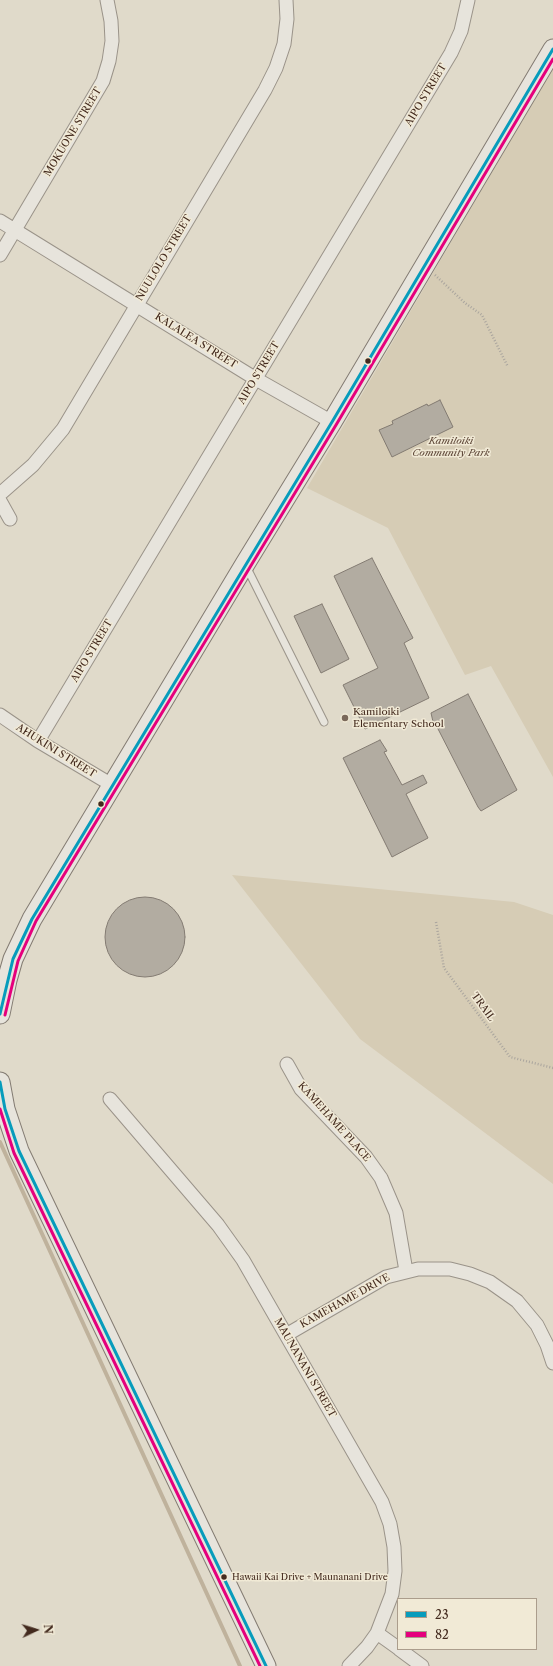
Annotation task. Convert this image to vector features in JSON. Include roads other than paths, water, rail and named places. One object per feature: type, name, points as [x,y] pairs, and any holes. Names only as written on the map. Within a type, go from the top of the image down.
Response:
[{"type":"main road","points":[[0,1014],[7,980],[21,939],[245,564],[332,422],[553,49]]},
{"type":"main road","points":[[0,1082],[5,1109],[19,1151],[266,1666]]},
{"type":"street","name":"MOKUONE STREET","points":[[0,254],[103,80],[109,61],[112,41],[111,21],[107,0]]},
{"type":"street","name":"NUULOLO STREET","points":[[0,494],[33,465],[63,428],[271,80],[284,44],[287,19],[286,0]]},
{"type":"street","name":"AIPO STREET","points":[[38,741],[451,53],[461,30],[468,0]]},
{"type":"street","name":"KALALEA STREET","points":[[0,221],[137,304],[256,379],[332,422]]},
{"type":"street","points":[[0,501],[10,519]]},
{"type":"street","name":"AHUKINI STREET","points":[[0,715],[38,741],[112,786]]},
{"type":"street","name":"KAMEHAME PLACE","points":[[287,1064],[301,1089],[366,1157],[381,1178],[396,1213],[406,1271]]},
{"type":"street","name":"MAUNANANI STREET","points":[[110,1099],[231,1242],[243,1260],[382,1502],[390,1524],[395,1559],[394,1582],[388,1605],[377,1633],[363,1652],[349,1666]]},
{"type":"street","name":"KAMEHAME DRIVE","points":[[286,1335],[377,1282],[406,1271],[428,1268],[455,1270],[481,1278],[500,1288],[517,1301],[531,1317],[543,1335],[553,1363]]},
{"type":"street","points":[[377,1633],[397,1648]]},
{"type":"street","points":[[399,1650],[422,1666]]},
{"type":"lane","points":[[245,564],[324,722]]},
{"type":"waterway","points":[[0,1142],[240,1666]]},
{"type":"place","name":"Kamiloiki Elementary School","points":[[345,718]]},
{"type":"place","name":"Hawaii Kai Drive + Maunanani Drive","points":[[224,1577]]},
{"type":"park label","name":"Kamiloiki Community Park","points":[[451,446]]}]
